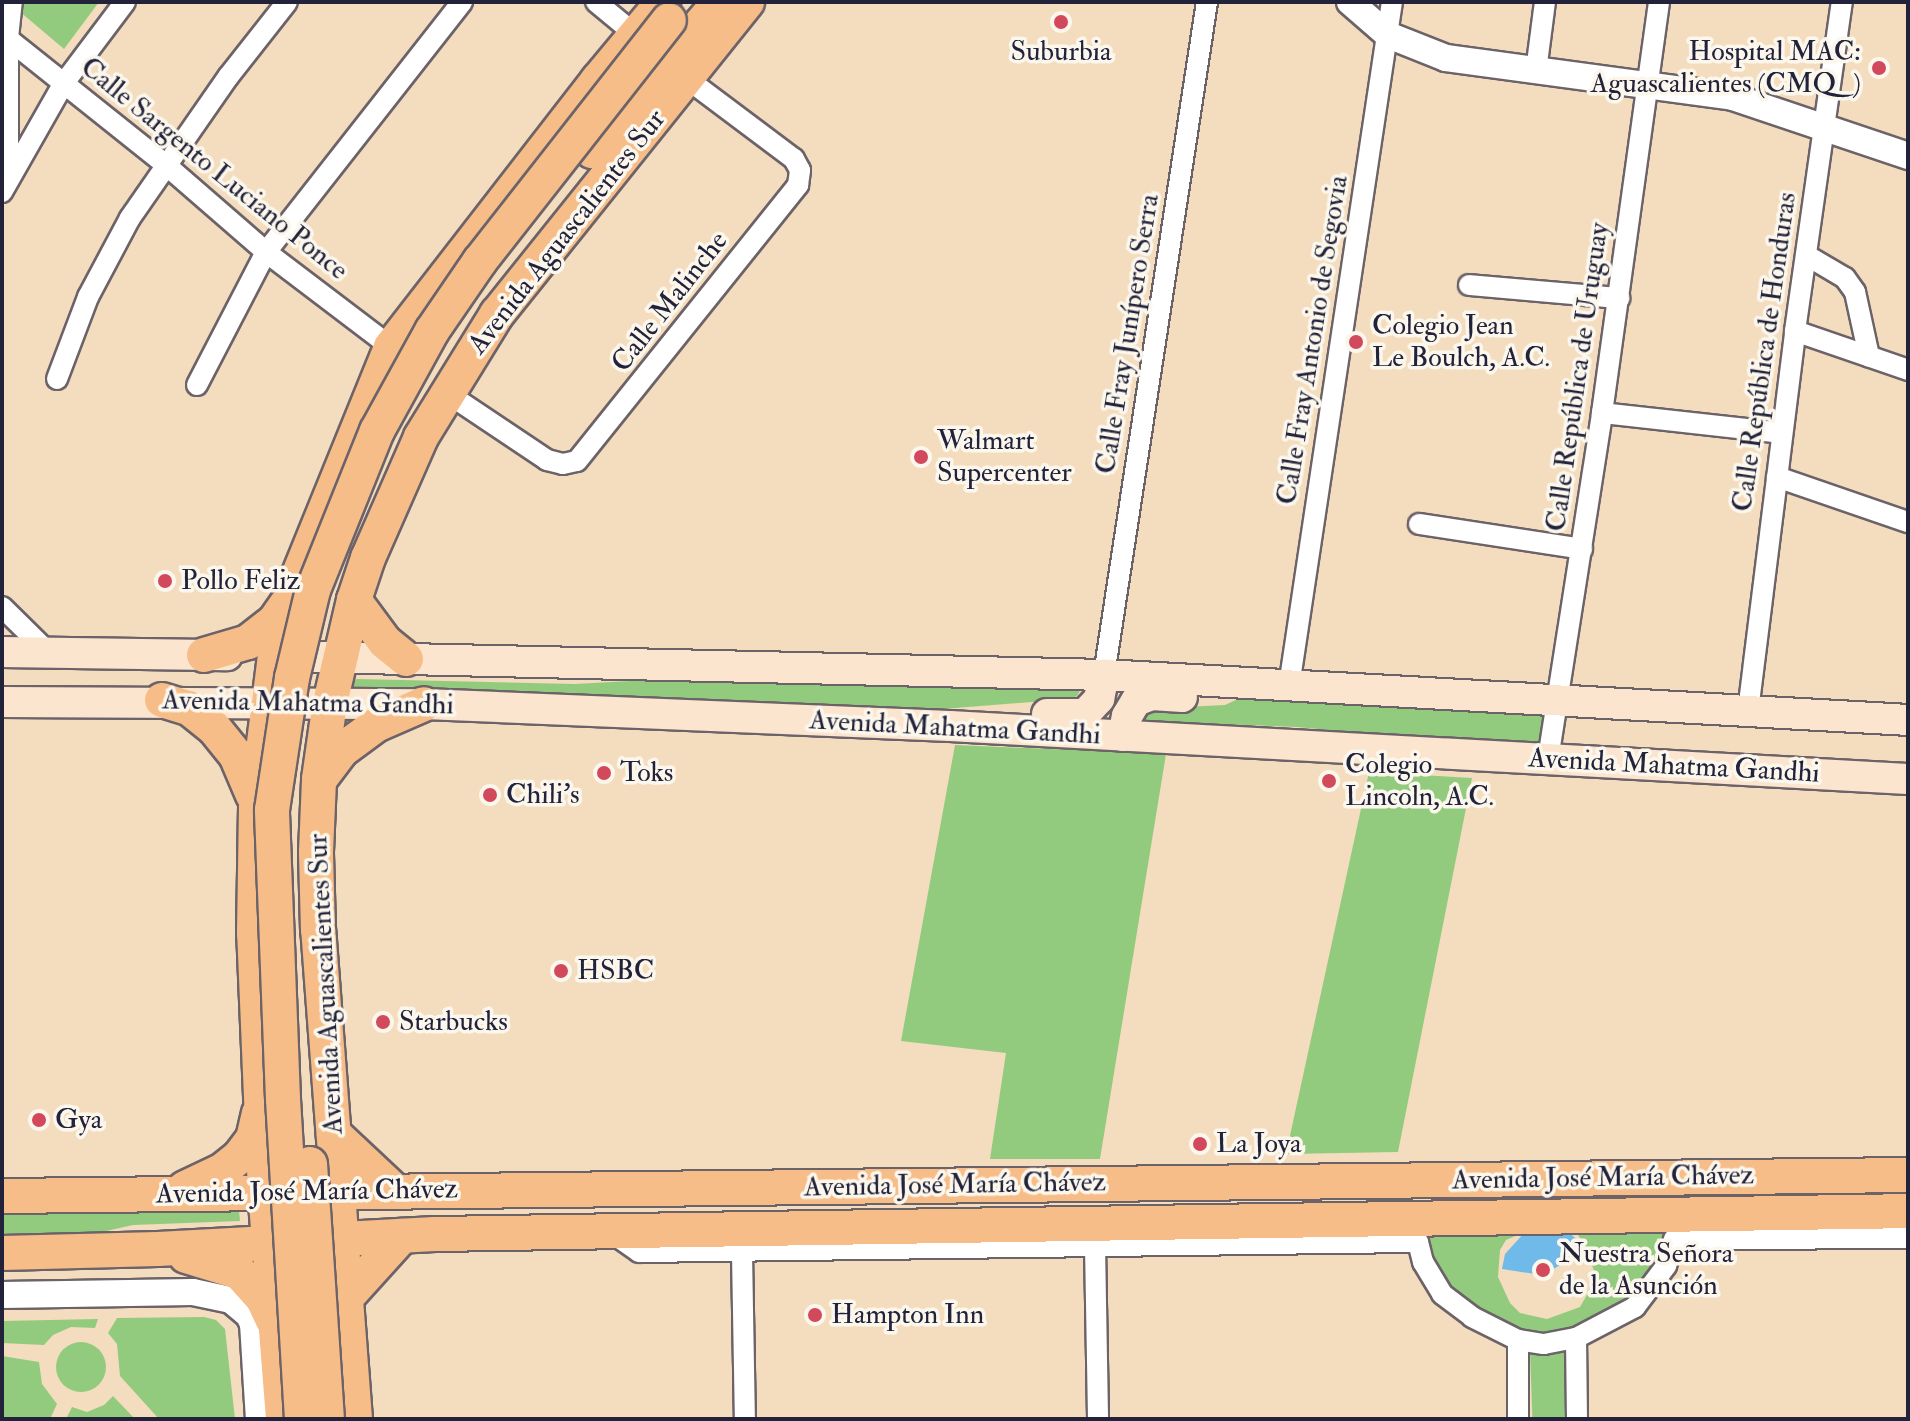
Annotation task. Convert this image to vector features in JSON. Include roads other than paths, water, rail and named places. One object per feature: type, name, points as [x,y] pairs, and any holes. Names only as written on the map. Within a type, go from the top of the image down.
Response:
[{"type":"main road","points":[[265,1336],[268,1241],[254,934],[256,806],[267,702],[275,656],[292,595],[391,347],[663,2]]},
{"type":"main road","name":"Avenida Aguascalientes Sur","points":[[302,1419],[273,910],[272,810],[292,678],[313,590],[377,431],[432,331],[480,261],[685,2]]},
{"type":"main road","name":"Avenida Aguascalientes Sur","points":[[327,1419],[304,1077],[294,859],[298,771],[322,640],[347,555],[407,410],[476,297],[592,151],[720,2]]},
{"type":"main road","name":"Avenida Aguascalientes Sur","points":[[355,1419],[316,852],[319,779],[330,703],[347,628],[368,558],[421,437],[447,393],[529,272],[747,2]]},
{"type":"main road","points":[[292,595],[297,631],[315,638],[328,638],[347,628],[385,642],[406,659]]},
{"type":"main road","points":[[204,655],[234,648],[261,633],[284,609],[292,595]]},
{"type":"main road","name":"Avenida Mahatma Gandhi","points":[[2,652],[275,656],[347,628],[406,659],[1104,675],[1908,720]]},
{"type":"main road","points":[[950,726],[1020,714],[1085,714],[1099,699],[1104,675]]},
{"type":"main road","points":[[1123,736],[1127,716],[1136,701],[1152,695],[1226,699],[1256,684]]},
{"type":"main road","points":[[162,700],[189,708],[225,740],[245,771],[256,806]]},
{"type":"main road","name":"Avenida Mahatma Gandhi","points":[[2,702],[162,700],[424,704],[950,726],[1908,779]]},
{"type":"main road","points":[[319,779],[342,750],[364,733],[424,704]]},
{"type":"main road","points":[[255,848],[263,833],[286,824],[306,833],[316,852]]},
{"type":"main road","points":[[174,1193],[223,1170],[240,1156],[253,1139],[262,1102]]},
{"type":"main road","points":[[334,1134],[395,1191]]},
{"type":"main road","name":"Avenida José María Chávez","points":[[2,1196],[1908,1175]]},
{"type":"main road","name":"Avenida José María Chávez","points":[[2,1253],[158,1249],[341,1236],[1908,1211]]},
{"type":"main road","points":[[345,1299],[402,1236]]},
{"type":"main road","points":[[158,1249],[228,1265],[239,1272],[263,1299],[265,1336],[283,1419]]},
{"type":"street","points":[[5,184],[5,36],[12,2]]},
{"type":"street","points":[[5,184],[64,83],[125,2]]},
{"type":"street","points":[[57,379],[107,256],[228,77],[287,2]]},
{"type":"street","points":[[197,385],[266,252],[462,2]]},
{"type":"street","points":[[596,2],[636,35]]},
{"type":"street","name":"Calle Fray Junípero Serra","points":[[1104,675],[1207,2]]},
{"type":"street","points":[[1350,2],[1388,35],[1446,58],[1733,97],[1908,156]]},
{"type":"street","name":"Calle Fray Antonio de Segovia","points":[[1289,686],[1392,2]]},
{"type":"street","points":[[1536,71],[1545,2]]},
{"type":"street","name":"Calle República de Uruguay","points":[[1548,759],[1619,298],[1659,2]]},
{"type":"street","name":"Calle República de Honduras","points":[[1748,711],[1795,331],[1842,2]]},
{"type":"street","name":"Calle Sargento Luciano Ponce","points":[[5,36],[166,165],[266,252],[391,347]]},
{"type":"street","name":"Calle Malinche","points":[[447,393],[547,460],[563,464],[577,461],[798,185],[800,170],[794,159],[686,78]]},
{"type":"street","points":[[1806,255],[1845,278],[1855,292],[1869,356]]},
{"type":"street","points":[[1469,285],[1619,298]]},
{"type":"street","points":[[1795,331],[1908,370]]},
{"type":"street","points":[[1602,413],[1782,433]]},
{"type":"street","points":[[1777,477],[1908,522]]},
{"type":"street","points":[[1419,524],[1582,549]]},
{"type":"street","points":[[2,607],[48,652]]},
{"type":"street","points":[[612,1233],[639,1252],[1418,1242],[1423,1262],[1442,1294],[1472,1317],[1518,1340],[1544,1344],[1576,1338],[1635,1307],[1666,1266],[1674,1239],[1908,1238]]},
{"type":"street","points":[[1095,1245],[1098,1419]]},
{"type":"street","points":[[742,1253],[745,1419]]},
{"type":"street","points":[[2,1295],[210,1293],[240,1305],[265,1336],[259,1419]]},
{"type":"street","points":[[1576,1338],[1577,1419]]},
{"type":"street","points":[[1518,1340],[1518,1419]]},
{"type":"water","points":[[1525,1232],[1569,1232],[1580,1243],[1565,1262],[1550,1271],[1535,1274],[1502,1269],[1505,1254]]},
{"type":"place","name":"Suburbia","points":[[1061,22]]},
{"type":"place","name":"Hospital MAC: Aguascalientes (CMQ)","points":[[1879,68]]},
{"type":"place","name":"Colegio Jean Le Boulch, A.C.","points":[[1356,342]]},
{"type":"place","name":"Walmart Supercenter","points":[[921,457]]},
{"type":"place","name":"Pollo Feliz","points":[[165,581]]},
{"type":"place","name":"Toks","points":[[604,773]]},
{"type":"place","name":"Colegio Lincoln, A.C.","points":[[1329,781]]},
{"type":"place","name":"Chili's","points":[[490,795]]},
{"type":"place","name":"HSBC","points":[[561,971]]},
{"type":"place","name":"Starbucks","points":[[383,1022]]},
{"type":"place","name":"Gya","points":[[39,1120]]},
{"type":"place","name":"La Joya","points":[[1200,1144]]},
{"type":"place","name":"Nuestra Señora de la Asunción","points":[[1543,1270]]},
{"type":"place","name":"Hampton Inn","points":[[815,1315]]}]
